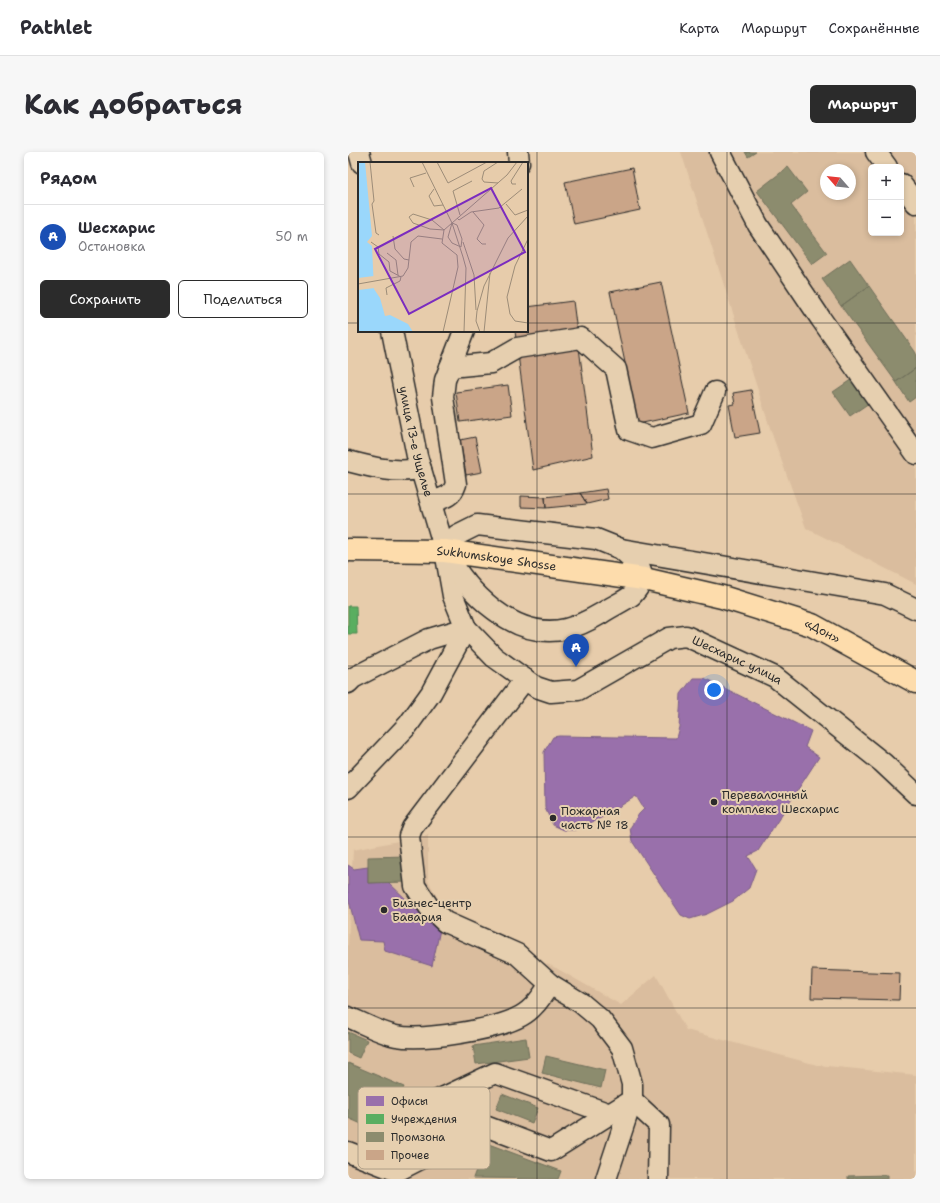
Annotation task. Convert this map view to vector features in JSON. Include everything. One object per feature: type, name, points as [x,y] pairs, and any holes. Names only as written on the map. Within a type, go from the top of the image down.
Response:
[{"type":"highway","name":"Sukhumskoye Shosse","points":[[348,550],[445,551],[644,579],[722,597]]},
{"type":"highway","name":"«Дон»","points":[[722,597],[812,625],[916,682]]},
{"type":"street","points":[[359,152],[362,162]]},
{"type":"street","points":[[518,152],[519,162]]},
{"type":"street","points":[[720,152],[758,225],[821,319],[916,454]]},
{"type":"street","points":[[876,152],[885,164]]},
{"type":"street","points":[[904,188],[916,203]]},
{"type":"street","name":"улица 13-е Ущелье","points":[[392,332],[421,469],[445,551]]},
{"type":"street","points":[[431,502],[450,496],[454,491],[456,484],[444,396],[445,380],[464,332]]},
{"type":"street","points":[[450,367],[491,363],[517,348],[581,338],[616,369],[629,430],[652,438],[701,424],[715,392]]},
{"type":"street","points":[[348,461],[382,470],[403,472],[421,469]]},
{"type":"street","points":[[621,549],[639,565],[644,579],[632,595],[585,623],[565,630],[548,631],[529,628],[501,614],[478,597],[456,572],[445,551],[457,536],[477,525],[596,539],[621,549],[885,594],[916,609]]},
{"type":"street","name":"Шесхарис улица","points":[[445,551],[452,596],[466,628],[494,657],[536,687],[552,692],[578,690],[669,638],[686,636],[775,677],[883,763],[916,794]]},
{"type":"street","points":[[348,683],[353,678],[428,639],[466,628]]},
{"type":"street","points":[[348,788],[408,725],[431,693],[466,628]]},
{"type":"street","points":[[525,679],[412,828],[409,836],[409,850],[415,886],[429,907],[445,922],[517,954],[550,984],[581,1003],[600,1019],[622,1048],[632,1084],[632,1100],[606,1179]]},
{"type":"street","points":[[348,1016],[395,1036],[421,1038],[503,1023],[522,1015],[539,1001],[550,984]]},
{"type":"street","points":[[465,1087],[495,1073],[610,1114]]},
{"type":"street","points":[[490,1128],[551,1151],[632,1100]]},
{"type":"street","points":[[632,1100],[659,1125],[658,1179]]},
{"type":"street","points":[[348,1152],[358,1156]]},
{"type":"shaded area","points":[[681,152],[916,152],[916,584],[806,528],[773,437]]},
{"type":"shaded area","points":[[428,835],[428,880],[450,922],[556,968],[621,1005],[656,975],[686,1030],[817,1065],[916,1075],[916,1179],[348,1179],[348,944],[353,850]]},
{"type":"building: Офисы","name":"Перевалочный комплекс Шесхарис","points":[[693,678],[704,678],[811,731],[805,747],[819,757],[758,851],[748,856],[756,869],[749,888],[733,901],[707,914],[690,919],[681,915],[632,841],[630,828],[644,809],[636,796],[603,817],[575,830],[564,830],[553,825],[545,808],[544,752],[553,737],[559,736],[676,738],[679,727],[681,694]]},
{"type":"building: Офисы","name":"Бизнес-центр Бавария","points":[[348,865],[354,869],[368,867],[368,883],[388,882],[431,923],[441,925],[432,966],[385,951],[383,941],[359,940],[348,897]]},
{"type":"building: Учреждения","points":[[348,606],[356,606],[357,634],[348,634]]},
{"type":"building: Промзона","points":[[745,152],[756,152],[748,157]]},
{"type":"building: Промзона","points":[[788,167],[807,192],[791,205],[827,253],[812,264],[757,191]]},
{"type":"building: Промзона","points":[[850,259],[869,286],[841,306],[822,279]]},
{"type":"building: Промзона","points":[[869,286],[916,353],[916,368],[896,382],[841,306]]},
{"type":"building: Промзона","points":[[916,368],[916,397],[909,402],[896,382]]},
{"type":"building: Промзона","points":[[852,379],[869,403],[850,416],[833,392]]},
{"type":"building: Промзона","points":[[408,856],[408,882],[368,883],[368,857]]},
{"type":"building: Промзона","points":[[348,1032],[367,1040],[359,1058],[348,1053]]},
{"type":"building: Промзона","points":[[526,1038],[529,1057],[476,1064],[473,1046]]},
{"type":"building: Промзона","points":[[546,1056],[605,1070],[601,1088],[542,1073]]},
{"type":"building: Промзона","points":[[348,1063],[404,1087],[358,1087],[358,1122],[348,1118]]},
{"type":"building: Промзона","points":[[502,1094],[538,1108],[532,1123],[496,1109]]},
{"type":"building: Промзона","points":[[490,1144],[561,1171],[558,1179],[473,1178],[476,1169],[490,1169]]},
{"type":"building: Промзона","points":[[888,1175],[888,1179],[848,1179],[848,1176]]},
{"type":"building: Прочее","points":[[632,168],[640,210],[574,224],[565,182]]},
{"type":"building: Прочее","points":[[661,282],[689,413],[638,424],[610,292]]},
{"type":"building: Прочее","points":[[573,301],[593,456],[533,470],[515,332],[528,332],[528,307]]},
{"type":"building: Прочее","points":[[508,385],[512,415],[460,422],[456,392]]},
{"type":"building: Прочее","points":[[751,390],[760,433],[735,437],[729,405],[735,404],[733,393]]},
{"type":"building: Прочее","points":[[475,437],[482,472],[466,475],[460,440]]},
{"type":"building: Прочее","points":[[606,489],[608,499],[587,504],[580,493]]},
{"type":"building: Прочее","points":[[580,493],[587,504],[546,508],[545,497]]},
{"type":"building: Прочее","points":[[521,496],[545,497],[546,508],[521,507]]},
{"type":"building: Прочее","points":[[812,970],[900,973],[899,1000],[811,998]]},
{"type":"place","name":"Шесхарис","points":[[576,667]]},
{"type":"place","name":"Перевалочный комплекс Шесхарис","points":[[714,802]]},
{"type":"place","name":"Пожарная часть № 18","points":[[553,818]]},
{"type":"place","name":"Бизнес-центр Бавария","points":[[384,910]]}]
